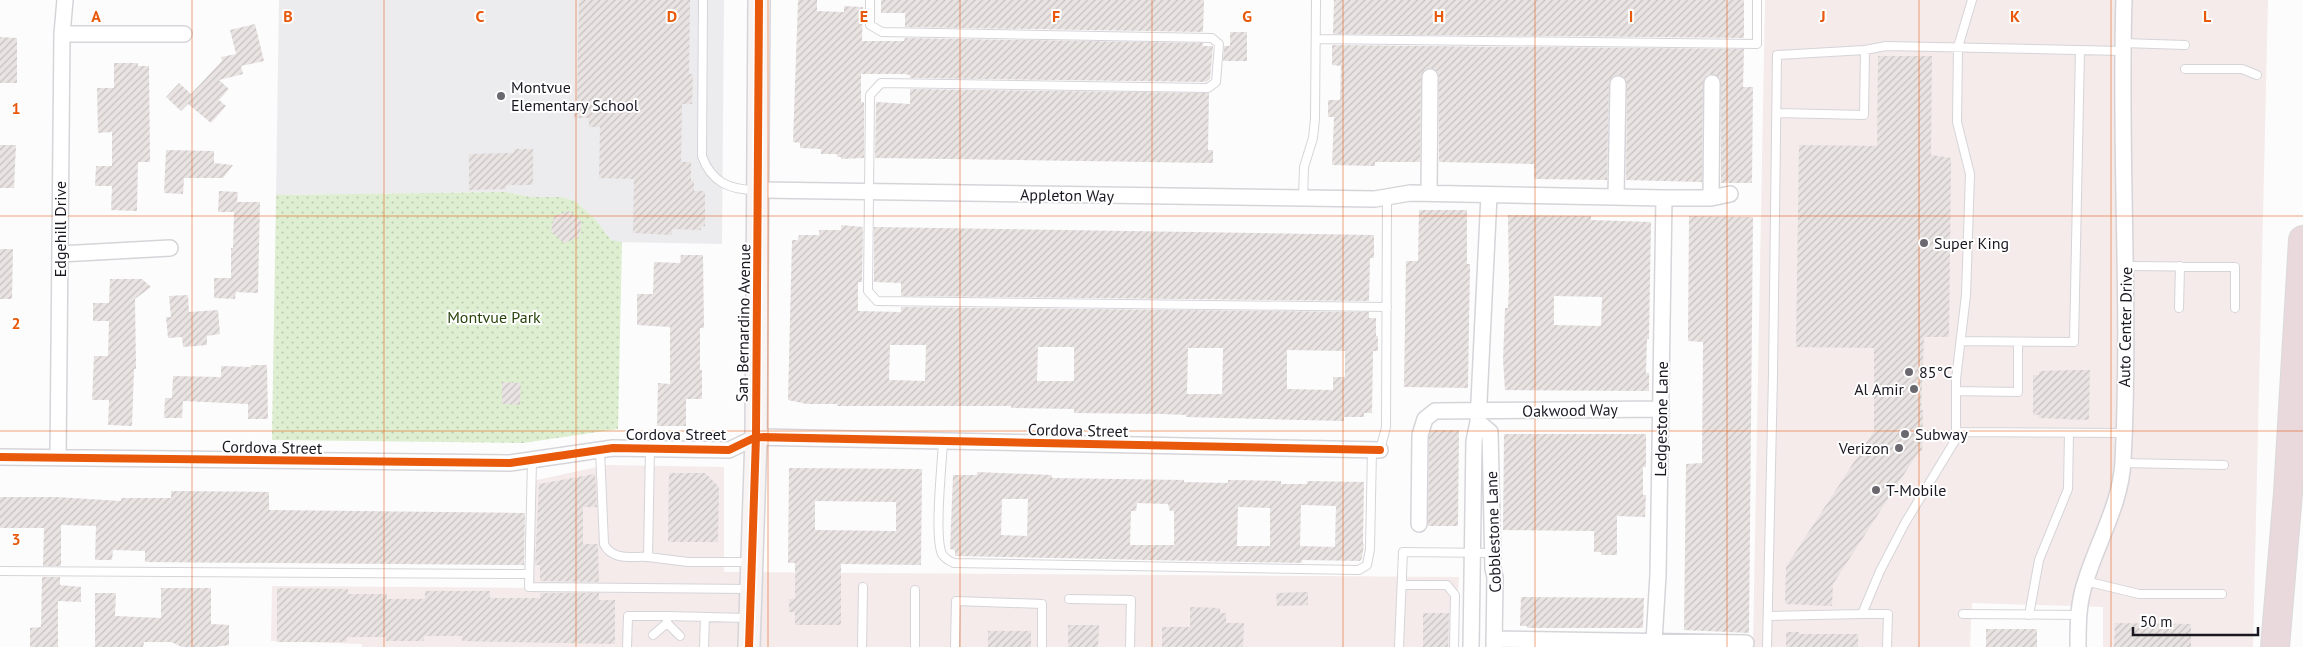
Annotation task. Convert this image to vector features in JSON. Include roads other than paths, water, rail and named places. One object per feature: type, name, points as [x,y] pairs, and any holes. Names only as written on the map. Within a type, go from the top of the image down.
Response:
[{"type":"highway","points":[[2275,647],[2288,493],[2303,240]]},
{"type":"main road","name":"San Bernardino Avenue","points":[[749,647],[756,437],[759,0]]},
{"type":"street","name":"Edgehill Drive","points":[[58,458],[62,34],[65,0]]},
{"type":"street","name":"Auto Center Drive","points":[[2078,647],[2078,615],[2085,581],[2111,514],[2123,463],[2126,266],[2124,0]]},
{"type":"street","points":[[62,34],[184,34]]},
{"type":"street","points":[[1429,193],[1430,76]]},
{"type":"street","points":[[1710,198],[1712,83]]},
{"type":"street","points":[[1616,197],[1618,84]]},
{"type":"street","name":"Appleton Way","points":[[758,190],[1303,198],[1381,198],[1410,193],[1664,198],[1710,198],[1730,194]]},
{"type":"street","name":"Cobblestone Lane","points":[[1471,647],[1474,441],[1478,417],[1489,195]]},
{"type":"street","name":"Ledgestone Lane","points":[[1654,641],[1658,574],[1664,198]]},
{"type":"street","points":[[60,254],[170,248]]},
{"type":"street","name":"Oakwood Way","points":[[1419,524],[1420,435],[1425,418],[1429,414],[1442,410],[1478,417],[1661,409]]},
{"type":"street","name":"Cobblestone Lane","points":[[1478,417],[1490,432],[1492,553],[1495,577],[1494,643]]},
{"type":"street","name":"Cordova Street","points":[[0,458],[510,463],[613,448],[729,450],[756,437],[1376,450]]},
{"type":"street","points":[[1494,643],[1654,641],[1746,643]]},
{"type":"lane","points":[[703,0],[702,156],[712,175],[727,185],[738,190],[758,190]]},
{"type":"lane","points":[[870,0],[870,25],[882,32],[1212,38],[1219,44],[1216,82],[1208,88],[881,83],[870,96],[868,291],[877,301],[1387,307]]},
{"type":"lane","points":[[1303,198],[1304,167],[1315,128],[1316,0]]},
{"type":"lane","points":[[1316,39],[1757,44],[1757,0]]},
{"type":"lane","points":[[1862,614],[1880,571],[1900,531],[1956,439],[1956,391],[1966,294],[1970,174],[1957,122],[1958,47],[1972,0]]},
{"type":"lane","points":[[1767,647],[1777,55],[1865,50],[1886,46],[2080,50],[2186,45]]},
{"type":"lane","points":[[1776,113],[1864,115],[1865,50]]},
{"type":"lane","points":[[1961,341],[2074,342],[2080,50]]},
{"type":"lane","points":[[2185,69],[2242,69],[2257,76]]},
{"type":"lane","points":[[942,441],[939,533],[942,553],[946,559],[954,563],[1359,570],[1367,565],[1370,549],[1376,450],[1386,427],[1387,307],[1381,198]]},
{"type":"lane","points":[[2126,266],[2236,267],[2235,308]]},
{"type":"lane","points":[[2180,266],[2180,308]]},
{"type":"lane","points":[[1956,391],[2018,392],[2018,343]]},
{"type":"lane","points":[[1956,432],[2124,433]]},
{"type":"lane","points":[[2029,614],[2039,560],[2068,489],[2069,432]]},
{"type":"lane","points":[[648,557],[650,449]]},
{"type":"lane","points":[[600,450],[604,544],[607,550],[615,556],[648,557],[688,562],[752,562]]},
{"type":"lane","points":[[532,461],[530,588],[751,589]]},
{"type":"lane","points":[[2123,463],[2224,465]]},
{"type":"lane","points":[[1399,647],[1403,552],[1492,553]]},
{"type":"lane","points":[[0,571],[529,574]]},
{"type":"lane","points":[[2085,581],[2139,594],[2222,594]]},
{"type":"lane","points":[[1402,585],[1447,585],[1455,595],[1454,647]]},
{"type":"lane","points":[[862,647],[863,587]]},
{"type":"lane","points":[[915,590],[916,647]]},
{"type":"lane","points":[[1069,599],[1131,600],[1130,647]]},
{"type":"lane","points":[[955,647],[956,601],[1042,604],[1042,647]]},
{"type":"lane","points":[[1768,616],[1888,614],[1887,647]]},
{"type":"lane","points":[[1963,614],[2078,615]]},
{"type":"lane","points":[[627,647],[628,616],[667,620],[705,617],[750,618]]},
{"type":"lane","points":[[704,647],[705,617]]},
{"type":"lane","points":[[653,635],[667,620]]},
{"type":"lane","points":[[667,620],[680,636]]},
{"type":"place","name":"Montvue Elementary School","points":[[501,96]]},
{"type":"place","name":"Super King","points":[[1924,243]]},
{"type":"place","name":"85°C","points":[[1909,372]]},
{"type":"place","name":"Al Amir","points":[[1914,389]]},
{"type":"place","name":"Subway","points":[[1905,434]]},
{"type":"place","name":"Verizon","points":[[1899,448]]},
{"type":"place","name":"T-Mobile","points":[[1876,490]]},
{"type":"park label","name":"Montvue Park","points":[[494,317]]}]
